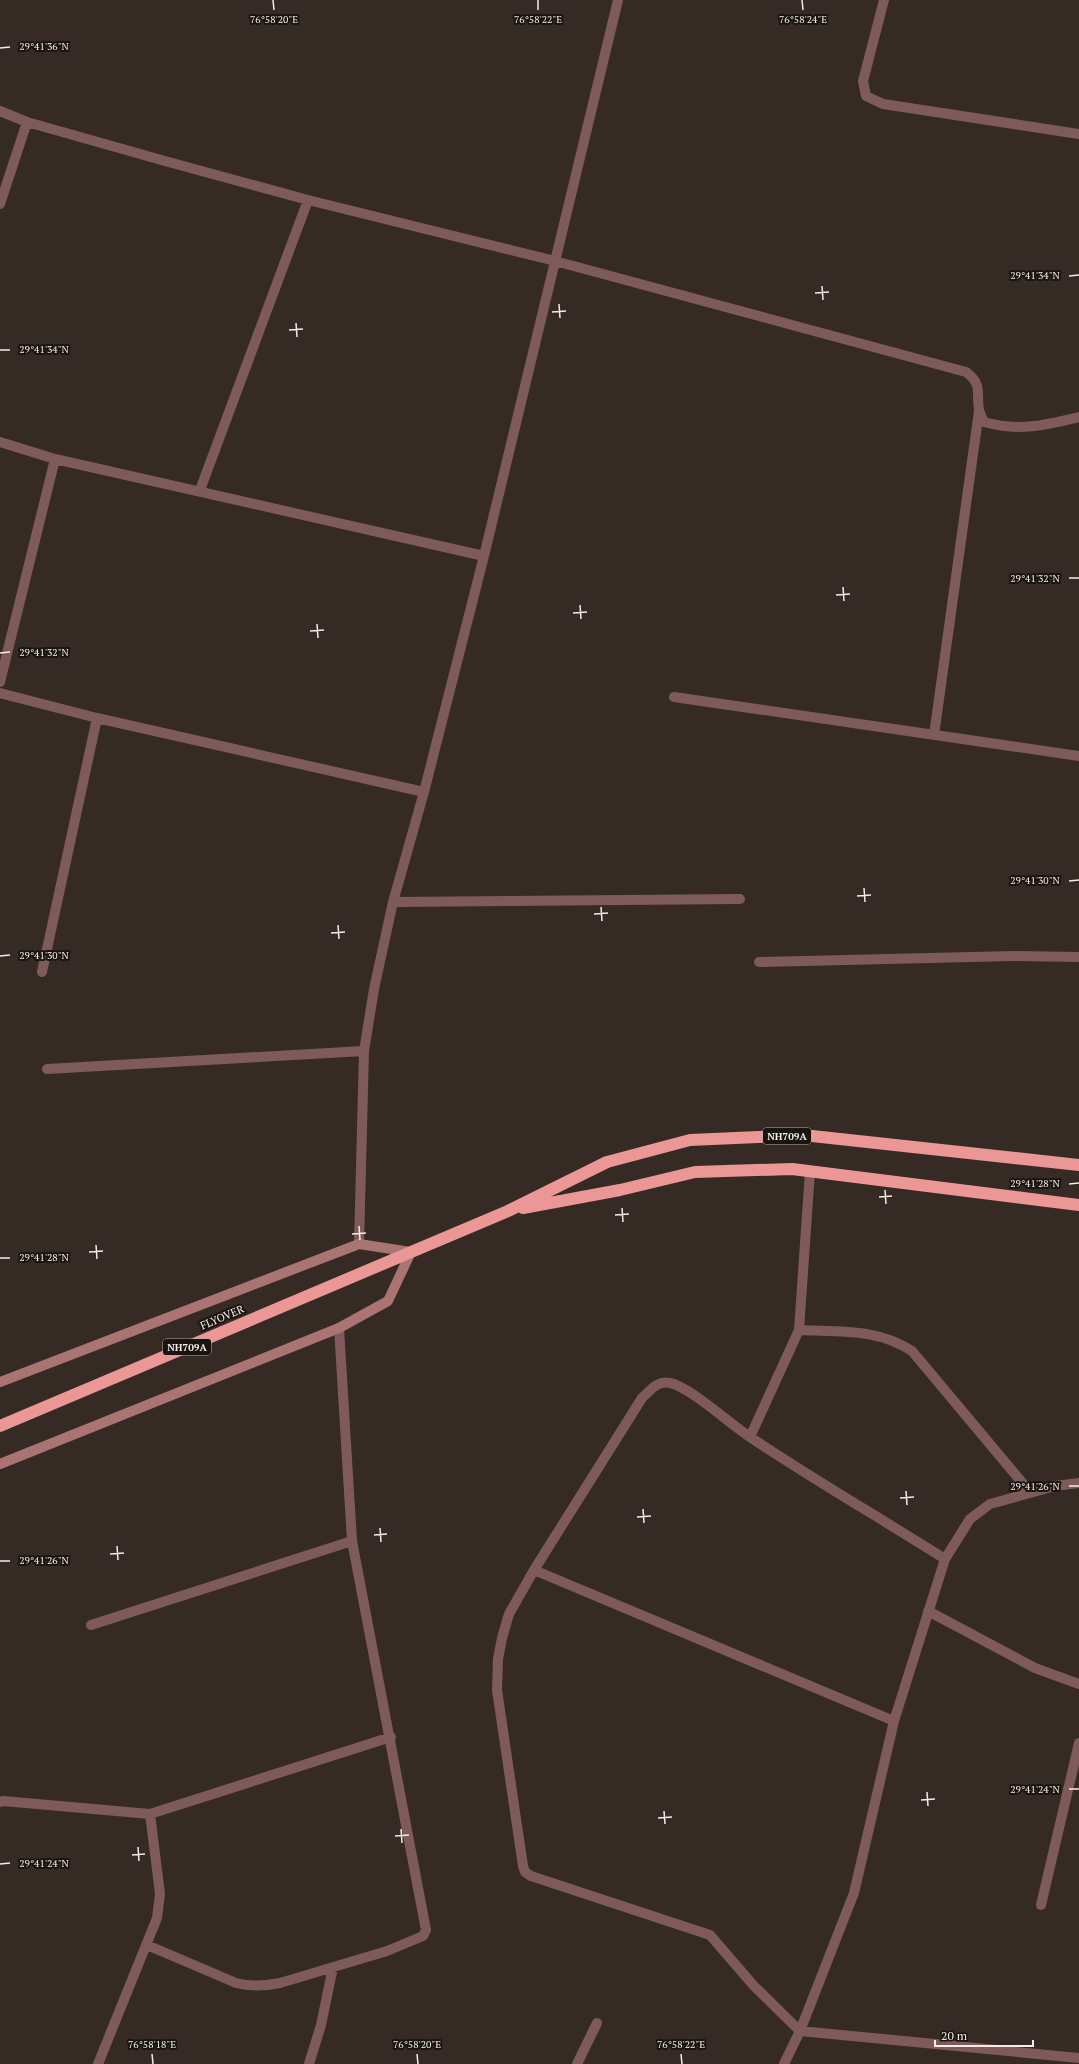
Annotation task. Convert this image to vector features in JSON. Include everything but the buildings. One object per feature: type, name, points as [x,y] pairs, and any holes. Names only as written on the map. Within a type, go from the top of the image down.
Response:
[{"type":"highway","name":"NH709A","points":[[411,1252],[508,1210],[607,1162],[690,1140],[804,1135],[1079,1165]]},
{"type":"highway","name":"NH709A","points":[[508,1210],[620,1190],[695,1172],[792,1169],[1079,1205]]},
{"type":"highway","name":"FLYOVER","points":[[0,1426],[411,1252]]},
{"type":"street","points":[[359,1244],[364,1051],[374,989],[393,902],[424,792],[484,556],[618,0]]},
{"type":"street","points":[[884,0],[863,81],[866,96],[883,104],[1079,134]]},
{"type":"street","points":[[0,111],[28,122],[308,200],[555,261],[966,372],[974,378],[978,386],[979,411],[934,735]]},
{"type":"street","points":[[0,204],[28,122]]},
{"type":"street","points":[[200,490],[308,200]]},
{"type":"street","points":[[979,411],[984,422],[1015,428],[1050,424],[1079,417]]},
{"type":"street","points":[[0,442],[55,459],[200,490],[484,556]]},
{"type":"street","points":[[0,682],[55,459]]},
{"type":"street","points":[[0,693],[97,718],[424,792]]},
{"type":"street","points":[[674,697],[1079,756]]},
{"type":"street","points":[[42,972],[97,718]]},
{"type":"street","points":[[393,902],[740,899]]},
{"type":"street","points":[[759,962],[1013,956],[1079,957]]},
{"type":"street","points":[[47,1069],[364,1051]]},
{"type":"street","points":[[750,1437],[799,1330],[810,1171]]},
{"type":"street","points":[[0,1382],[359,1244],[411,1252],[388,1301],[339,1328],[0,1464]]},
{"type":"street","points":[[147,1945],[236,1983],[248,1986],[280,1983],[387,1951],[423,1936],[426,1930],[391,1738],[352,1541],[339,1328]]},
{"type":"street","points":[[799,1330],[852,1332],[879,1336],[897,1341],[912,1351],[1030,1492]]},
{"type":"street","points":[[945,1559],[750,1437],[682,1388],[669,1383],[660,1383],[654,1386],[642,1398],[534,1570],[509,1614],[498,1659],[497,1690],[520,1853],[525,1872],[531,1876],[710,1935],[754,1986],[800,2031],[1079,2058]]},
{"type":"street","points":[[784,2064],[800,2031],[854,1892],[894,1721],[945,1559],[970,1519],[990,1504],[1030,1492],[1079,1483]]},
{"type":"street","points":[[91,1626],[352,1541]]},
{"type":"street","points":[[534,1570],[894,1721]]},
{"type":"street","points":[[928,1611],[1035,1668],[1079,1684]]},
{"type":"street","points":[[0,1802],[11,1801],[150,1814],[391,1738]]},
{"type":"street","points":[[1041,1904],[1079,1742]]},
{"type":"street","points":[[98,2064],[157,1918],[160,1894],[150,1814]]},
{"type":"street","points":[[309,2064],[321,2025],[333,1967]]},
{"type":"street","points":[[577,2064],[597,2023]]}]
